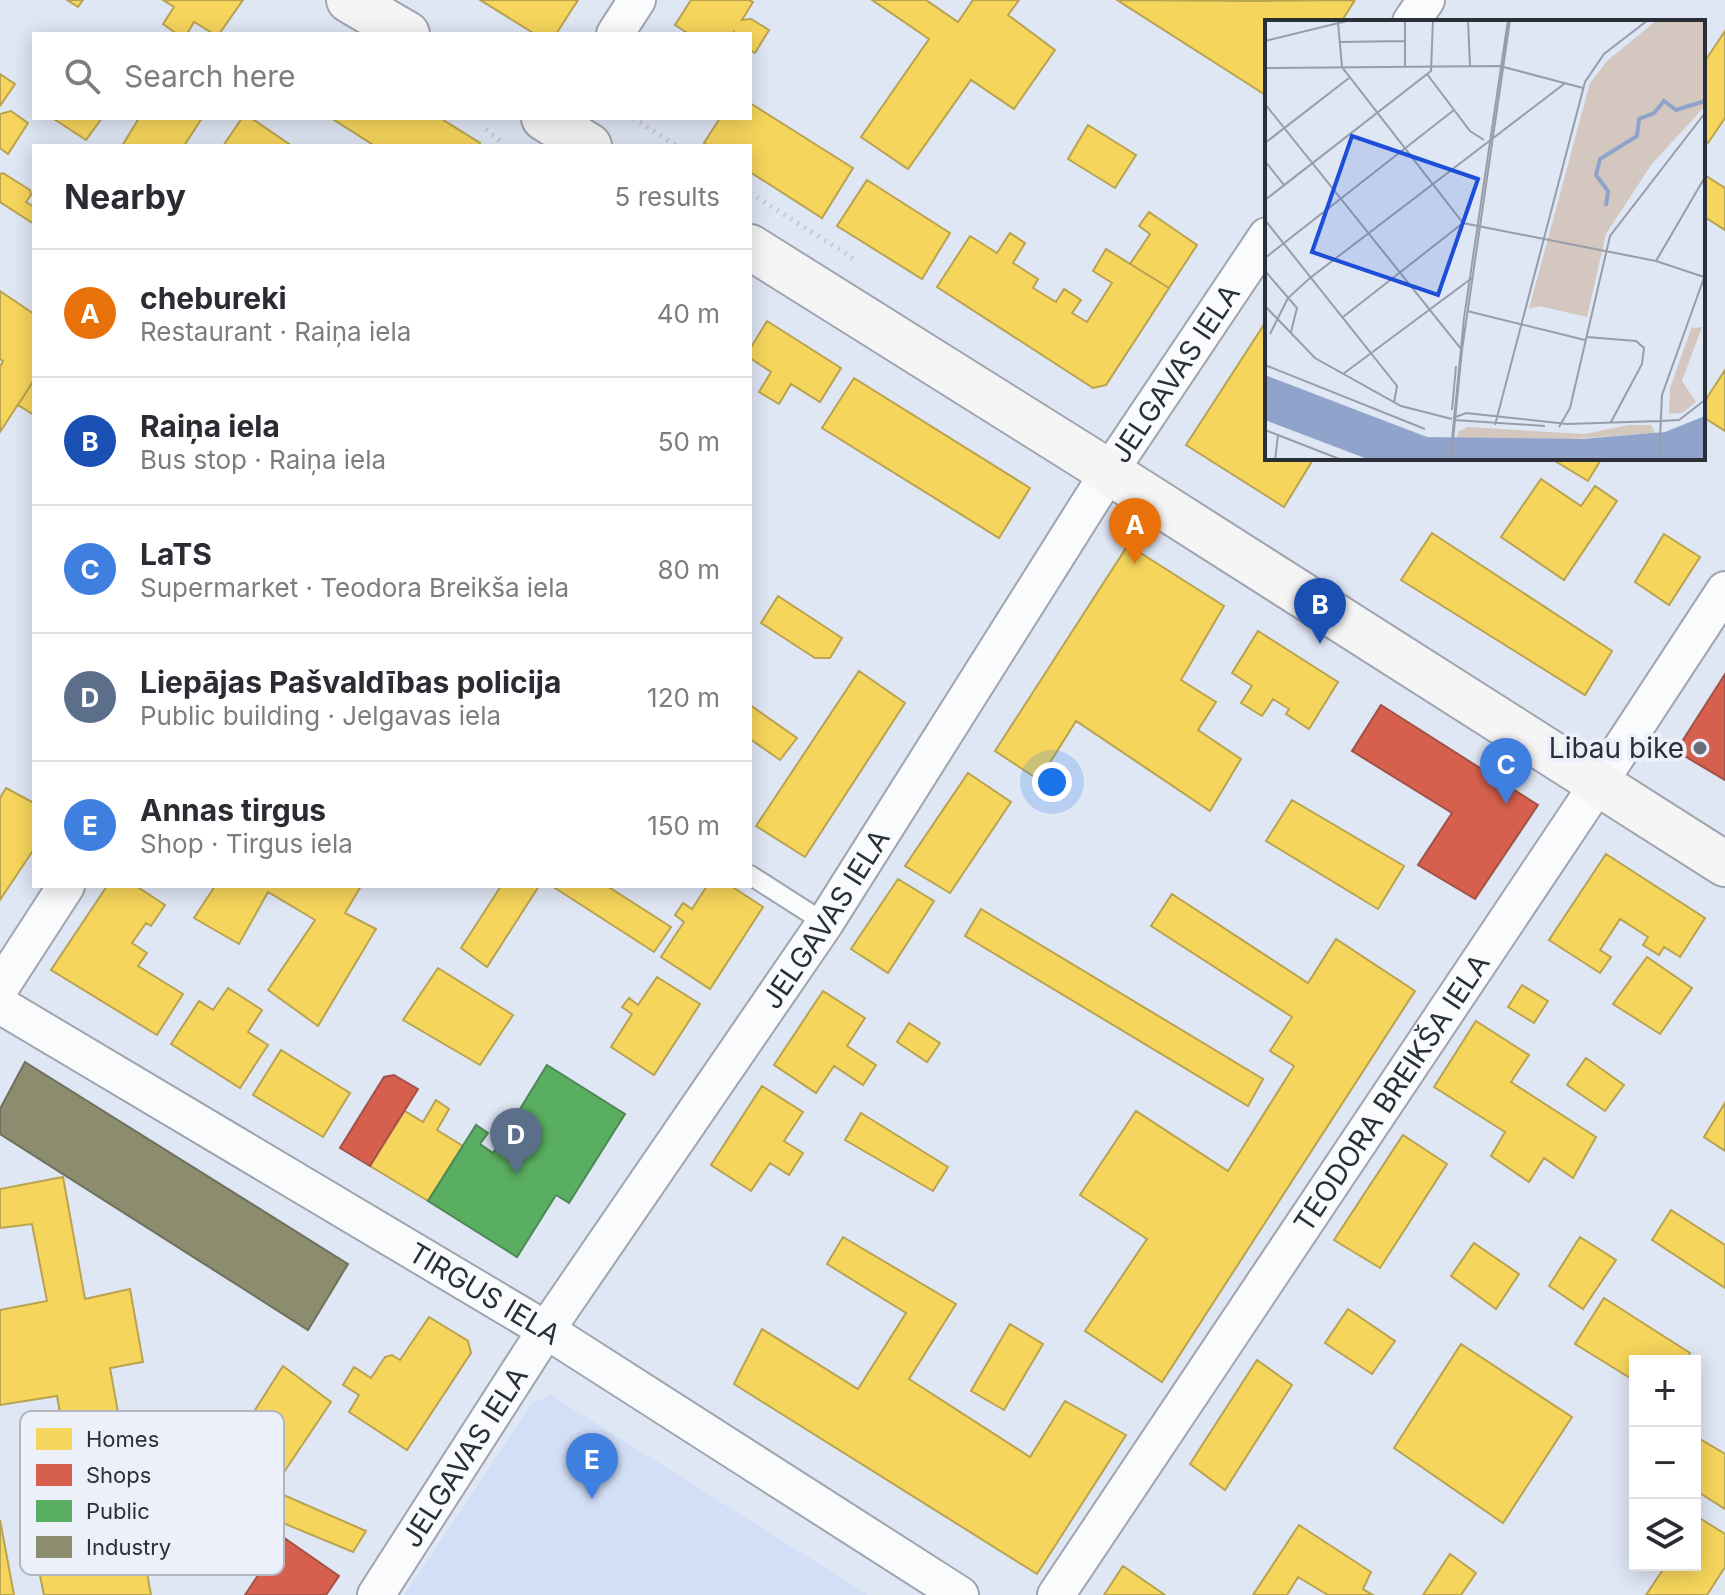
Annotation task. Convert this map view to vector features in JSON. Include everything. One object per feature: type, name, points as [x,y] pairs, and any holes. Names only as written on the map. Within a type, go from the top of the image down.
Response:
[{"type":"main road","points":[[349,0],[404,32]]},
{"type":"main road","points":[[752,248],[1725,864]]},
{"type":"street","points":[[616,32],[637,0]]},
{"type":"street","points":[[1412,20],[1426,0]]},
{"type":"street","name":"JELGAVAS IELA","points":[[376,1595],[546,1330],[825,923],[1109,472],[1265,239]]},
{"type":"street","name":"TEODORA BREIKŠA IELA","points":[[1056,1595],[1725,590]]},
{"type":"street","points":[[0,988],[65,888]]},
{"type":"street","name":"TIRGUS IELA","points":[[0,1005],[546,1330],[960,1595]]},
{"type":"lane","points":[[752,876],[825,923]]},
{"type":"path","points":[[636,120],[674,144]]},
{"type":"path","points":[[486,129],[501,142]]},
{"type":"shaded area","points":[[551,1395],[868,1595],[404,1595],[532,1403]]},
{"type":"building: Homes","points":[[67,0],[83,0],[78,7]]},
{"type":"building: Homes","points":[[163,0],[243,0],[220,32],[211,32],[194,22],[188,32],[174,32],[163,24],[174,7]]},
{"type":"building: Homes","points":[[480,0],[578,0],[557,32],[532,32]]},
{"type":"building: Homes","points":[[691,0],[749,0],[753,2],[742,20],[751,19],[769,30],[755,53],[752,51],[752,32],[686,32],[675,25]]},
{"type":"building: Homes","points":[[872,0],[926,0],[958,22],[973,0],[1019,0],[1008,15],[1055,50],[1014,109],[971,80],[908,169],[861,137],[929,39]]},
{"type":"building: Homes","points":[[1117,0],[1355,0],[1342,20],[1265,20],[1265,95]]},
{"type":"building: Homes","points":[[1725,31],[1725,118],[1708,143],[1705,141],[1705,61]]},
{"type":"building: Homes","points":[[0,74],[15,84],[0,106]]},
{"type":"building: Homes","points":[[752,104],[853,168],[822,218],[752,173],[752,144],[704,143],[719,120],[752,120]]},
{"type":"building: Homes","points":[[11,111],[28,123],[8,154],[0,148],[0,114]]},
{"type":"building: Homes","points":[[56,120],[101,120],[86,140]]},
{"type":"building: Homes","points":[[138,120],[201,120],[185,144],[123,144]]},
{"type":"building: Homes","points":[[241,120],[254,120],[289,144],[224,144]]},
{"type":"building: Homes","points":[[334,120],[443,120],[480,143],[480,144],[372,144]]},
{"type":"building: Homes","points":[[1088,125],[1136,155],[1115,188],[1068,159]]},
{"type":"building: Homes","points":[[0,174],[30,190],[31,195],[26,202],[32,206],[32,223],[0,202]]},
{"type":"building: Homes","points":[[1705,175],[1725,188],[1725,230],[1705,217]]},
{"type":"building: Homes","points":[[867,180],[950,233],[922,279],[837,226]]},
{"type":"building: Homes","points":[[1149,212],[1197,245],[1169,288],[1130,264],[1150,234],[1139,226]]},
{"type":"building: Homes","points":[[1010,233],[1025,243],[1013,263],[1038,279],[1033,288],[1056,302],[1064,289],[1081,300],[1072,313],[1087,322],[1112,283],[1093,271],[1106,249],[1169,288],[1106,385],[1093,388],[937,287],[970,236],[997,253]]},
{"type":"building: Homes","points":[[0,291],[32,313],[32,383],[0,432],[0,367],[3,361],[0,359]]},
{"type":"building: Homes","points":[[767,321],[841,368],[820,402],[791,384],[779,404],[759,392],[771,372],[752,359],[752,346]]},
{"type":"building: Homes","points":[[1265,323],[1265,460],[1313,460],[1284,507],[1186,445]]},
{"type":"building: Homes","points":[[1725,370],[1725,431],[1705,418],[1705,401]]},
{"type":"building: Homes","points":[[854,378],[1030,488],[999,538],[822,428]]},
{"type":"building: Homes","points":[[32,383],[32,414],[18,405]]},
{"type":"building: Homes","points":[[1553,460],[1601,460],[1588,481]]},
{"type":"building: Homes","points":[[1541,479],[1581,506],[1595,486],[1617,501],[1564,580],[1501,537]]},
{"type":"building: Homes","points":[[1432,533],[1612,651],[1585,695],[1401,580]]},
{"type":"building: Homes","points":[[1664,534],[1700,557],[1669,605],[1635,582]]},
{"type":"building: Homes","points":[[1128,545],[1224,606],[1181,680],[1216,702],[1198,730],[1241,759],[1210,811],[1076,721],[1039,780],[995,751]]},
{"type":"building: Homes","points":[[778,596],[842,638],[830,658],[815,658],[761,623]]},
{"type":"building: Homes","points":[[1258,631],[1338,682],[1309,729],[1286,714],[1289,709],[1273,699],[1262,716],[1241,703],[1252,686],[1232,673]]},
{"type":"building: Homes","points":[[859,671],[905,703],[805,857],[756,826]]},
{"type":"building: Homes","points":[[752,706],[797,738],[780,760],[752,740]]},
{"type":"building: Homes","points":[[968,773],[1011,802],[950,893],[905,866]]},
{"type":"building: Homes","points":[[6,788],[32,802],[32,852],[0,900],[0,798]]},
{"type":"building: Homes","points":[[1292,800],[1404,866],[1378,909],[1266,841]]},
{"type":"building: Homes","points":[[1606,854],[1705,918],[1680,957],[1664,947],[1659,955],[1643,945],[1648,937],[1620,919],[1600,950],[1611,957],[1600,973],[1549,940]]},
{"type":"building: Homes","points":[[898,879],[934,901],[888,973],[851,949]]},
{"type":"building: Homes","points":[[106,888],[139,888],[165,905],[151,926],[146,923],[132,943],[147,953],[138,966],[183,994],[157,1035],[51,970]]},
{"type":"building: Homes","points":[[214,888],[360,888],[345,913],[376,929],[318,1026],[268,990],[315,920],[268,892],[239,944],[194,918]]},
{"type":"building: Homes","points":[[500,888],[538,888],[487,967],[461,948]]},
{"type":"building: Homes","points":[[555,888],[610,888],[671,927],[654,952]]},
{"type":"building: Homes","points":[[706,888],[734,888],[763,907],[710,989],[661,957],[684,922],[675,915],[683,903],[692,909]]},
{"type":"building: Homes","points":[[1172,894],[1308,983],[1336,939],[1415,991],[1162,1382],[1085,1331],[1147,1239],[1080,1195],[1136,1111],[1228,1171],[1294,1066],[1270,1051],[1292,1017],[1151,926]]},
{"type":"building: Homes","points":[[981,909],[1263,1079],[1248,1106],[965,936]]},
{"type":"building: Homes","points":[[1647,957],[1692,988],[1660,1034],[1613,1004]]},
{"type":"building: Homes","points":[[438,968],[513,1015],[480,1065],[403,1020]]},
{"type":"building: Homes","points":[[657,977],[700,1004],[654,1075],[611,1047],[632,1014],[622,1007],[629,998],[638,1005]]},
{"type":"building: Homes","points":[[1522,985],[1548,1001],[1534,1023],[1508,1007]]},
{"type":"building: Homes","points":[[228,988],[262,1010],[248,1032],[268,1045],[240,1088],[171,1044],[199,1001],[213,1010]]},
{"type":"building: Homes","points":[[823,991],[865,1018],[847,1046],[876,1065],[863,1085],[834,1066],[816,1093],[774,1065]]},
{"type":"building: Homes","points":[[1476,1021],[1529,1055],[1511,1082],[1596,1137],[1573,1178],[1544,1158],[1529,1182],[1491,1156],[1505,1132],[1434,1087]]},
{"type":"building: Homes","points":[[909,1023],[940,1043],[927,1062],[897,1042]]},
{"type":"building: Homes","points":[[281,1050],[350,1093],[323,1137],[253,1095]]},
{"type":"building: Homes","points":[[1586,1058],[1624,1085],[1605,1111],[1567,1085]]},
{"type":"building: Homes","points":[[762,1086],[803,1112],[784,1141],[803,1153],[789,1175],[770,1163],[751,1191],[711,1165]]},
{"type":"building: Homes","points":[[436,1100],[449,1109],[437,1130],[463,1146],[428,1201],[370,1166],[403,1110],[423,1122]]},
{"type":"building: Homes","points":[[1725,1103],[1725,1151],[1704,1137]]},
{"type":"building: Homes","points":[[861,1113],[948,1167],[933,1191],[845,1140]]},
{"type":"building: Homes","points":[[1403,1135],[1447,1164],[1380,1268],[1334,1240]]},
{"type":"building: Homes","points":[[63,1177],[85,1299],[130,1289],[143,1362],[110,1368],[118,1411],[60,1411],[57,1396],[0,1405],[0,1310],[47,1301],[32,1224],[0,1228],[0,1189]]},
{"type":"building: Homes","points":[[1671,1210],[1725,1245],[1725,1288],[1652,1240]]},
{"type":"building: Homes","points":[[843,1237],[956,1304],[909,1379],[1030,1457],[1065,1401],[1126,1435],[1037,1574],[734,1384],[762,1329],[858,1389],[906,1313],[827,1264]]},
{"type":"building: Homes","points":[[1580,1237],[1616,1260],[1583,1309],[1549,1286]]},
{"type":"building: Homes","points":[[1474,1243],[1519,1274],[1496,1309],[1451,1276]]},
{"type":"building: Homes","points":[[1604,1298],[1690,1353],[1629,1355],[1629,1377],[1575,1344]]},
{"type":"building: Homes","points":[[1348,1309],[1395,1341],[1372,1374],[1325,1343]]},
{"type":"building: Homes","points":[[429,1317],[468,1341],[471,1353],[407,1450],[349,1412],[359,1395],[343,1385],[354,1367],[371,1378],[385,1357],[392,1355],[400,1360]]},
{"type":"building: Homes","points":[[1010,1324],[1043,1344],[1004,1410],[971,1391]]},
{"type":"building: Homes","points":[[1461,1344],[1572,1417],[1503,1523],[1394,1448]]},
{"type":"building: Homes","points":[[1257,1360],[1292,1385],[1225,1490],[1190,1464]]},
{"type":"building: Homes","points":[[283,1366],[331,1402],[284,1472],[284,1411],[254,1411]]},
{"type":"building: Homes","points":[[1701,1440],[1725,1454],[1725,1509],[1701,1494]]},
{"type":"building: Homes","points":[[284,1495],[366,1531],[353,1552],[284,1523]]},
{"type":"building: Homes","points":[[1701,1519],[1725,1534],[1725,1567],[1707,1595],[1646,1595],[1662,1571],[1701,1571]]},
{"type":"building: Homes","points":[[0,1520],[14,1595],[0,1595]]},
{"type":"building: Homes","points":[[1299,1525],[1371,1572],[1363,1589],[1373,1595],[1328,1595],[1298,1577],[1287,1595],[1253,1595]]},
{"type":"building: Homes","points":[[1450,1554],[1476,1573],[1461,1595],[1423,1595]]},
{"type":"building: Homes","points":[[1123,1566],[1165,1595],[1104,1595]]},
{"type":"building: Homes","points":[[40,1575],[147,1575],[151,1595],[44,1595]]},
{"type":"building: Shops","points":[[1725,674],[1725,780],[1676,751]]},
{"type":"building: Shops","points":[[1381,705],[1538,805],[1475,899],[1418,865],[1452,813],[1352,751]]},
{"type":"building: Shops","points":[[394,1075],[418,1089],[370,1166],[340,1148],[384,1077]]},
{"type":"building: Shops","points":[[284,1538],[339,1576],[326,1595],[245,1595],[258,1575],[284,1575]]},
{"type":"building: Public","points":[[547,1065],[625,1114],[569,1203],[556,1195],[517,1257],[428,1201],[476,1125],[488,1133],[480,1144],[493,1153]]},
{"type":"building: Industry","points":[[25,1062],[348,1264],[308,1330],[0,1134],[0,1109]]},
{"type":"place","name":"chebureki","points":[[1135,564]]},
{"type":"place","name":"Raiņa iela","points":[[1320,644]]},
{"type":"place","name":"Libau bike","points":[[1700,748]]},
{"type":"place","name":"LaTS","points":[[1506,804]]},
{"type":"place","name":"Liepājas Pašvaldības policija","points":[[516,1174]]},
{"type":"place","name":"Annas tirgus","points":[[592,1499]]}]
